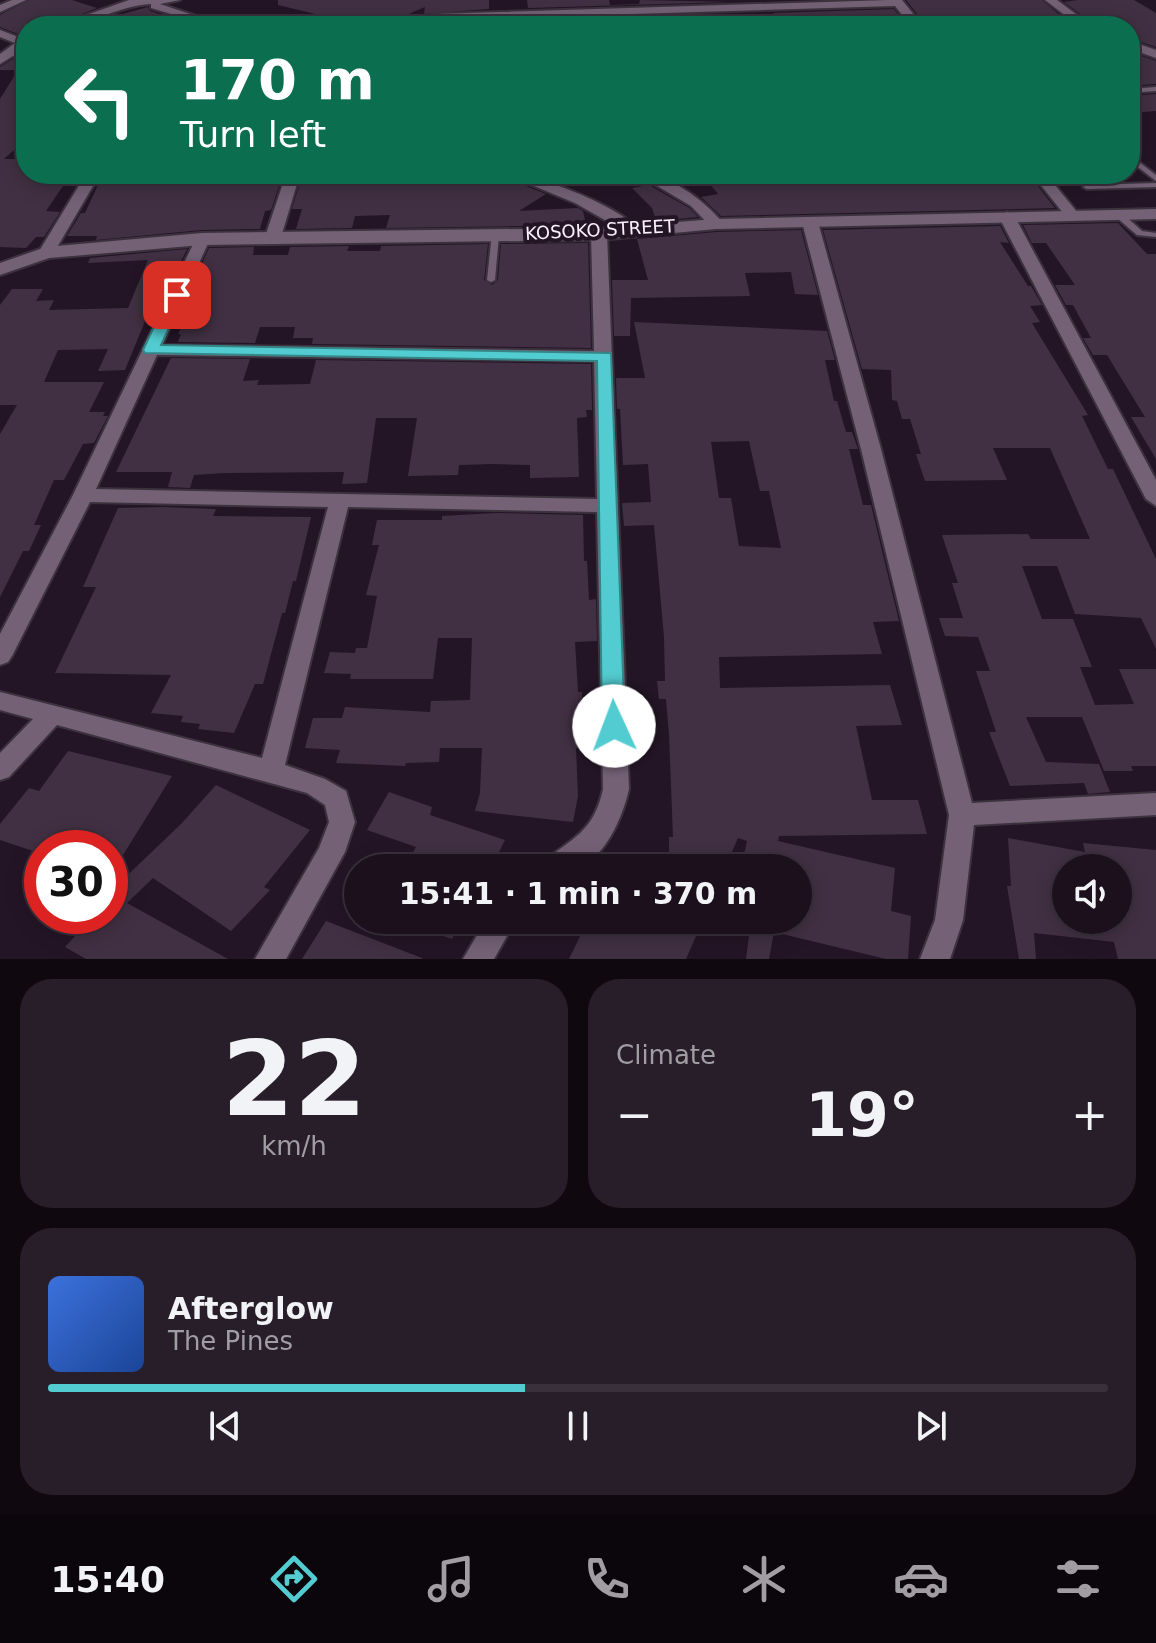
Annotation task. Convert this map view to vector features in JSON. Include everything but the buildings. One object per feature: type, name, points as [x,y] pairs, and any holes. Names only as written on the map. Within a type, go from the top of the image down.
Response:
[{"type":"street","points":[[0,9],[21,0]]},
{"type":"street","points":[[94,16],[140,2],[175,0]]},
{"type":"street","points":[[518,0],[520,15]]},
{"type":"street","points":[[1050,0],[1072,16]]},
{"type":"street","points":[[140,2],[188,16]]},
{"type":"street","points":[[478,16],[897,2]]},
{"type":"street","points":[[0,60],[16,47]]},
{"type":"street","points":[[46,253],[87,184]]},
{"type":"street","points":[[273,237],[290,184]]},
{"type":"street","points":[[538,184],[580,200],[631,229]]},
{"type":"street","points":[[662,184],[696,203],[716,224]]},
{"type":"street","points":[[1047,184],[1072,215]]},
{"type":"street","name":"KOSOKO STREET","points":[[0,269],[46,253],[202,239],[599,234],[716,224],[1155,215]]},
{"type":"street","points":[[1007,217],[1156,499]]},
{"type":"street","points":[[810,222],[871,449],[962,815],[949,920],[935,959]]},
{"type":"street","points":[[574,854],[592,841],[610,819],[616,789],[599,234]]},
{"type":"street","points":[[0,656],[83,495],[202,239]]},
{"type":"street","points":[[151,350],[605,356]]},
{"type":"street","points":[[83,495],[606,506]]},
{"type":"street","points":[[271,771],[299,672],[339,502]]},
{"type":"street","points":[[0,701],[271,771],[316,786],[337,799],[342,822],[331,852],[270,959]]},
{"type":"street","points":[[0,770],[54,713]]},
{"type":"street","points":[[962,815],[1156,804]]},
{"type":"street","points":[[478,959],[493,934]]},
{"type":"lane","points":[[1140,167],[1156,182]]},
{"type":"lane","points":[[1087,187],[1128,184]]},
{"type":"lane","points":[[1119,215],[1140,233],[1156,235]]},
{"type":"lane","points":[[491,280],[495,235]]},
{"type":"route","points":[[177,295],[151,350],[605,356],[606,506],[614,726]]}]
